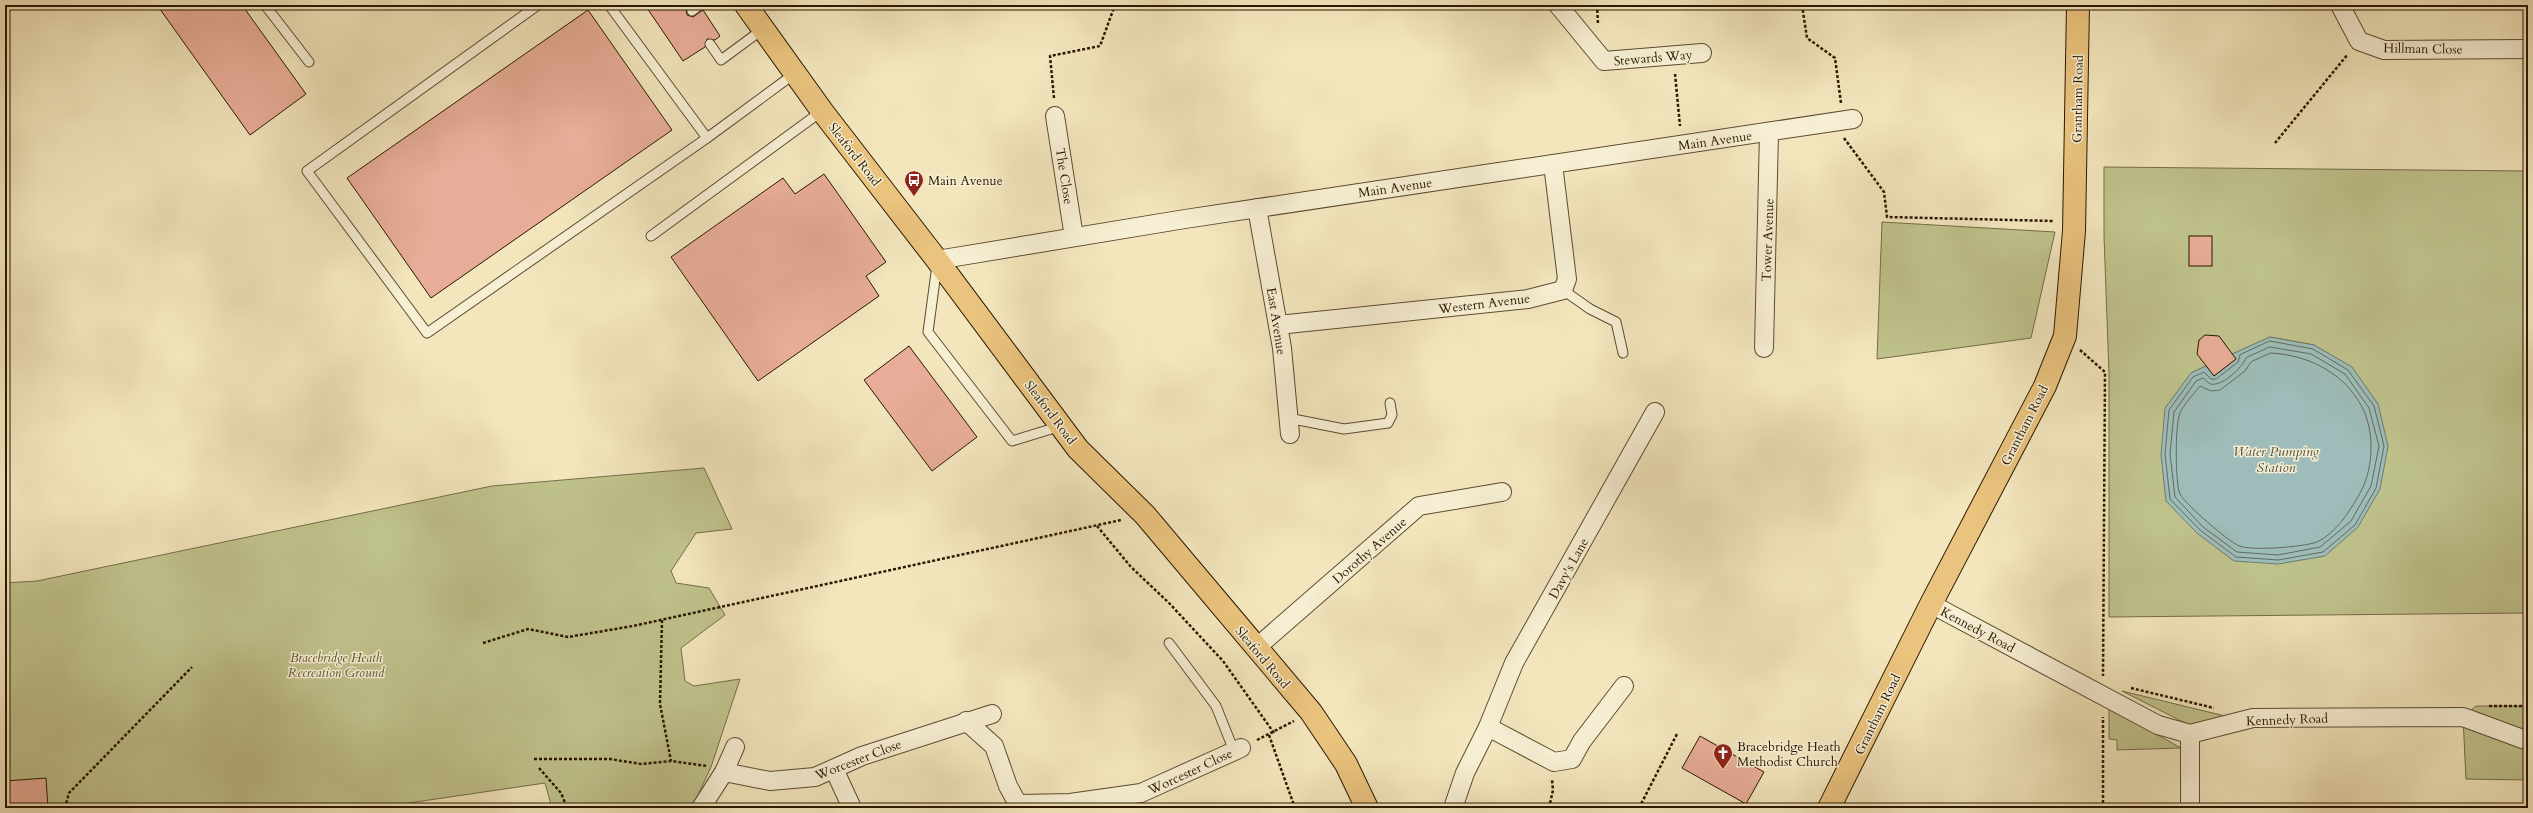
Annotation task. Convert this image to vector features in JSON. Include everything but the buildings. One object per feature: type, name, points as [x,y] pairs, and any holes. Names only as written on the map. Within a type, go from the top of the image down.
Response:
[{"type":"main road","name":"Sleaford Road","points":[[746,5],[794,74],[937,260],[1078,449],[1145,516],[1311,712],[1346,764],[1367,808]]},
{"type":"main road","name":"Grantham Road","points":[[1829,808],[1931,604],[2045,386],[2065,336],[2075,222],[2078,5]]},
{"type":"street","name":"Stewards Way","points":[[1558,5],[1604,61],[1702,53]]},
{"type":"street","name":"Hillman Close","points":[[2340,5],[2359,41],[2384,50],[2528,49]]},
{"type":"street","name":"The Close","points":[[1055,116],[1074,237]]},
{"type":"street","name":"Main Avenue","points":[[937,260],[1257,208],[1843,121]]},
{"type":"street","name":"Tower Avenue","points":[[1764,348],[1770,132]]},
{"type":"street","points":[[1553,164],[1567,279],[1563,290]]},
{"type":"street","name":"East Avenue","points":[[1257,208],[1282,348],[1289,426]]},
{"type":"street","name":"Western Avenue","points":[[1278,325],[1528,299],[1563,290]]},
{"type":"street","name":"Davy's Lane","points":[[1453,808],[1465,773],[1488,727],[1514,663],[1656,412]]},
{"type":"street","name":"Dorothy Avenue","points":[[1256,648],[1419,506],[1502,492]]},
{"type":"street","name":"Kennedy Road","points":[[1931,604],[2158,725],[2190,734],[2253,718],[2463,716],[2528,741]]},
{"type":"street","points":[[1488,727],[1554,762],[1572,759],[1582,741],[1624,686]]},
{"type":"street","name":"Worcester Close","points":[[718,769],[770,781],[815,777],[862,756],[966,721],[992,714]]},
{"type":"street","name":"Worcester Close","points":[[966,721],[994,746],[1008,786],[1020,806],[1070,803],[1141,793],[1237,749]]},
{"type":"street","points":[[2190,734],[2190,808]]},
{"type":"street","points":[[701,808],[718,769],[735,747]]},
{"type":"street","points":[[834,769],[852,808]]},
{"type":"lane","points":[[265,5],[309,62]]},
{"type":"lane","points":[[538,5],[307,170],[427,333],[707,138],[794,74]]},
{"type":"lane","points":[[609,5],[707,138]]},
{"type":"lane","points":[[692,11],[700,5]]},
{"type":"lane","points":[[710,44],[722,60],[763,29]]},
{"type":"lane","points":[[651,236],[822,111]]},
{"type":"lane","points":[[937,260],[928,332],[1012,441],[1061,426]]},
{"type":"lane","points":[[1563,290],[1590,309],[1616,322],[1623,353]]},
{"type":"lane","points":[[1289,426],[1344,429],[1375,426],[1388,423],[1392,415],[1390,403]]},
{"type":"lane","points":[[1169,643],[1216,706],[1237,749]]},
{"type":"path","points":[[1055,116],[1050,56],[1100,46],[1115,5]]},
{"type":"path","points":[[1802,5],[1807,38],[1835,58],[1843,121],[1884,192],[1887,217],[2075,222]]},
{"type":"path","points":[[1673,55],[1682,144]]},
{"type":"path","points":[[2275,143],[2335,69]]},
{"type":"path","points":[[2065,336],[2105,372],[2103,808]]},
{"type":"path","points":[[483,643],[528,629],[568,637],[662,620],[1145,516]]},
{"type":"path","points":[[1098,526],[1131,567],[1169,604],[1223,661],[1274,733]]},
{"type":"path","points":[[662,620],[660,704],[671,761]]},
{"type":"path","points":[[65,808],[69,793],[192,667]]},
{"type":"path","points":[[2103,696],[2115,685],[2215,709]]},
{"type":"path","points":[[1237,749],[1274,733],[1311,712]]},
{"type":"path","points":[[1639,808],[1677,734]]},
{"type":"path","points":[[1269,735],[1295,808]]},
{"type":"path","points":[[534,759],[610,759],[641,764],[671,761],[718,769]]},
{"type":"path","points":[[1549,759],[1553,790],[1549,808]]},
{"type":"path","points":[[538,768],[561,793],[567,808]]},
{"type":"green space","points":[[2104,167],[2528,171],[2528,613],[2109,617],[2109,373],[2104,236]],"holes":[[[2270,337],[2314,345],[2351,367],[2378,404],[2191,373],[2206,366],[2214,376],[2236,359],[2233,354]]]},
{"type":"green space","points":[[1882,222],[2055,232],[2031,338],[1877,359]]},
{"type":"green space","name":"Bracebridge Heath Recreation Ground","points":[[704,468],[732,529],[696,533],[671,571],[676,583],[709,588],[725,615],[681,648],[685,681],[694,686],[740,679],[711,767],[692,808],[552,808],[545,783],[375,808],[5,808],[5,583],[37,581],[492,486]]},
{"type":"green space","points":[[2122,691],[2225,716],[2191,726]]},
{"type":"green space","points":[[2476,706],[2528,706],[2528,780],[2466,779],[2463,717]]},
{"type":"green space","points":[[2109,708],[2181,748],[2117,750],[2117,740],[2109,739]]},
{"type":"water","name":"Water Pumping Station","points":[[2270,337],[2314,345],[2352,367],[2378,404],[2388,446],[2380,489],[2358,527],[2325,556],[2278,564],[2234,561],[2197,533],[2166,501],[2161,455],[2165,408],[2191,373],[2206,366],[2214,376],[2236,359],[2232,354]]},
{"type":"place","name":"Main Avenue","points":[[914,197]]},
{"type":"place","name":"Bracebridge Heath Methodist Church","points":[[1723,770]]}]
